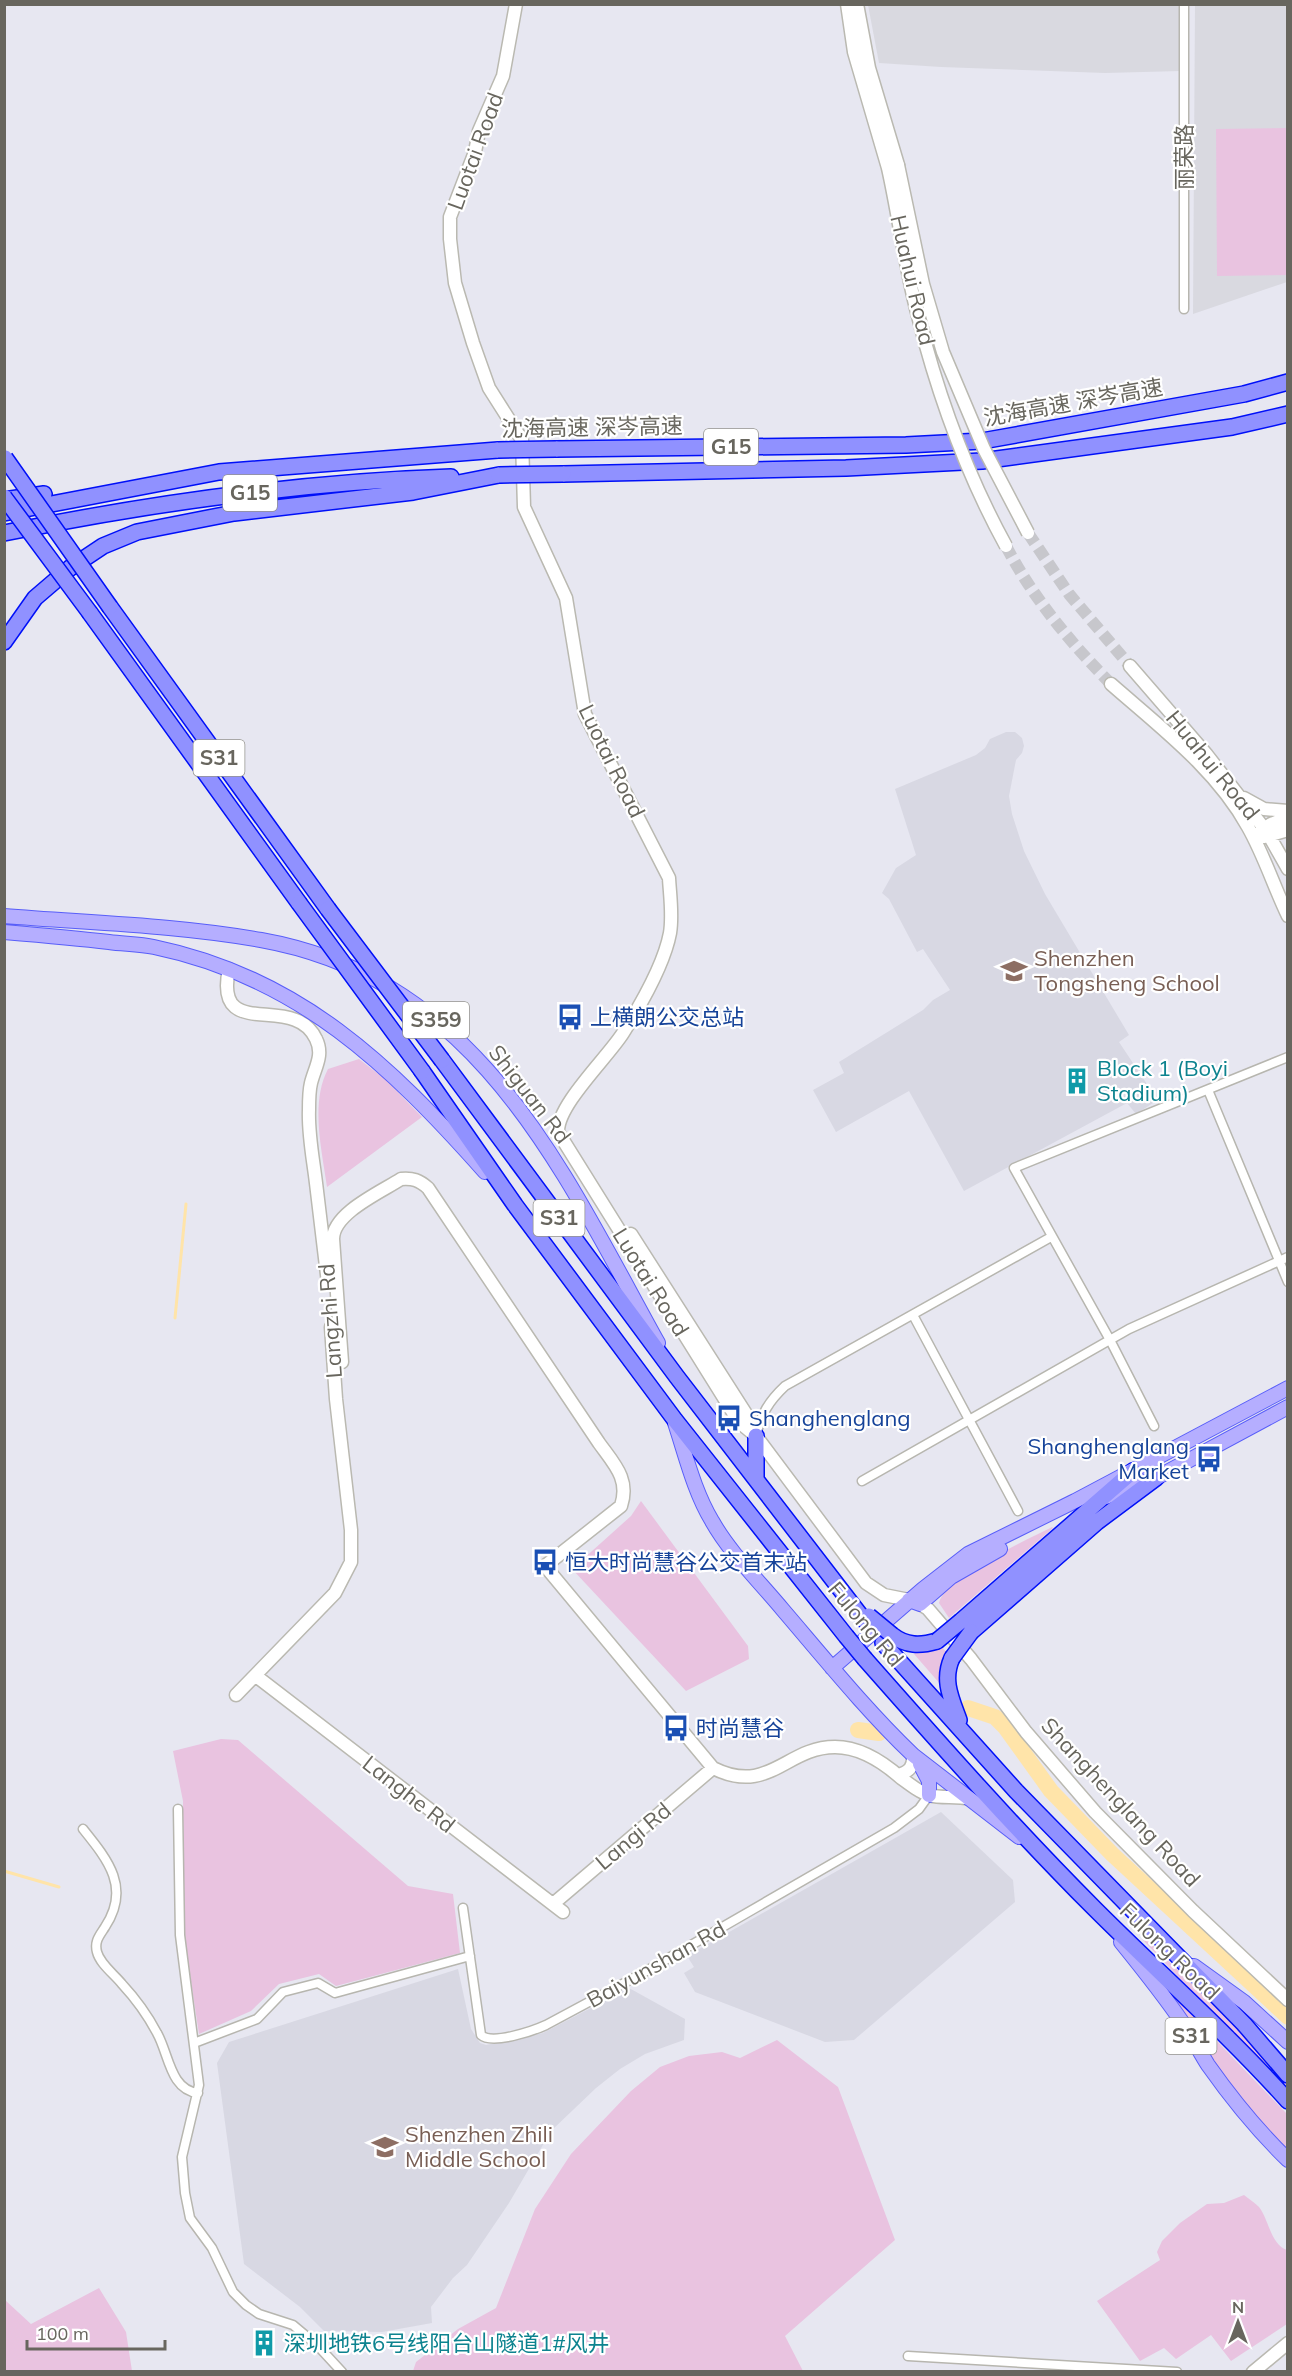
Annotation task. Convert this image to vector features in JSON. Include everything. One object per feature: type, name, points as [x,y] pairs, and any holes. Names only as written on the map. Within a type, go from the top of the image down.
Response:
[{"type":"highway","name":"沈海高速 深岑高速","points":[[4,513],[219,472],[498,450],[906,445],[982,441],[1244,394],[1287,382]]},
{"type":"highway","name":"沈海高速 深岑高速","points":[[499,475],[749,471],[982,461],[1232,427],[1287,414]]},
{"type":"highway","name":"S31","points":[[5,458],[110,608],[328,909],[677,1377]]},
{"type":"highway","points":[[4,499],[166,473],[219,472]]},
{"type":"highway","points":[[4,642],[35,598],[70,568],[103,546],[137,532],[234,513],[413,492],[499,475]]},
{"type":"highway","name":"G15","points":[[4,533],[81,518],[234,495],[346,483],[499,475]]},
{"type":"highway","name":"S31","points":[[4,499],[422,1071],[515,1205]]},
{"type":"highway","name":"Fulong Rd","points":[[515,1205],[675,1420],[864,1659],[994,1805],[1096,1910]]},
{"type":"highway","name":"Fulong Rd","points":[[677,1377],[848,1597],[887,1639],[1016,1791],[1170,1949]]},
{"type":"highway","points":[[756,1436],[756,1479]]},
{"type":"highway","points":[[962,1729],[949,1696],[946,1679],[952,1658],[966,1626],[1099,1499],[1133,1471]]},
{"type":"highway","points":[[887,1639],[915,1645],[937,1641],[966,1626],[1156,1479]]},
{"type":"highway","name":"Fulong Road","points":[[1096,1910],[1162,1972],[1287,2102]]},
{"type":"highway","name":"Fulong Road","points":[[1170,1949],[1244,2024],[1287,2074]]},
{"type":"main road","name":"Shiguan Rd","points":[[4,916],[263,940],[348,967],[391,988],[421,1007],[481,1061],[529,1121],[570,1185],[677,1377]]},
{"type":"main road","points":[[4,932],[152,947],[229,969],[274,990],[340,1031],[420,1100],[515,1205]]},
{"type":"main road","points":[[915,1602],[943,1572],[968,1554],[1133,1471],[1287,1388]]},
{"type":"main road","points":[[832,1668],[915,1602],[974,1562],[1099,1499],[1156,1479],[1287,1407]]},
{"type":"main road","points":[[675,1420],[697,1489],[713,1523],[756,1579],[832,1668],[913,1755],[927,1773],[929,1795]]},
{"type":"main road","points":[[913,1755],[1040,1852]]},
{"type":"main road","name":"S31","points":[[1096,1910],[1170,2005],[1238,2105],[1263,2136],[1287,2160]]},
{"type":"main road","name":"S31","points":[[1170,1949],[1244,2002],[1287,2042]]},
{"type":"street","name":"Luotai Road","points":[[516,4],[503,76],[479,131],[475,152],[450,218],[455,283],[472,342],[489,388],[522,440],[524,507],[566,598],[585,714],[669,878],[671,906],[670,933],[663,955],[647,989],[622,1034],[567,1106],[559,1122],[748,1417],[756,1436],[866,1583],[884,1594],[915,1602]]},
{"type":"street","name":"Huahui Road","points":[[847,4],[854,52],[893,167],[913,297],[928,350],[971,472],[1006,546]]},
{"type":"street","name":"Huahui Road","points":[[857,4],[869,68],[893,167],[943,352],[984,449],[1028,533]]},
{"type":"street","name":"丽荣路","points":[[1184,4],[1184,309]]},
{"type":"street","name":"Huahui Road","points":[[1130,666],[1189,734],[1267,832],[1287,869]]},
{"type":"street","name":"Huahui Road","points":[[1111,684],[1206,771],[1242,816],[1254,838],[1287,916]]},
{"type":"street","points":[[1236,792],[1264,809],[1287,811]]},
{"type":"street","points":[[1254,838],[1267,832],[1287,817]]},
{"type":"street","points":[[1267,832],[1287,830]]},
{"type":"street","name":"Langzhi Rd","points":[[229,969],[227,994],[233,1007],[241,1011],[297,1021],[313,1033],[319,1045],[319,1059],[312,1078],[309,1097],[309,1129],[329,1285],[336,1400],[351,1544],[351,1562],[335,1593],[236,1695]]},
{"type":"street","points":[[1154,1426],[1110,1340],[1014,1168],[1286,1060]]},
{"type":"street","points":[[1208,1090],[1283,1259],[1287,1282]]},
{"type":"street","points":[[342,1362],[334,1227],[345,1215],[401,1179],[412,1178],[428,1188],[621,1473],[624,1497],[616,1512],[545,1566],[713,1768],[736,1777],[764,1775],[808,1753],[835,1747],[863,1752],[915,1789],[929,1795],[960,1796],[974,1800]]},
{"type":"street","points":[[756,1436],[766,1406],[785,1386],[1051,1237]]},
{"type":"street","points":[[862,1481],[1129,1329],[1283,1259]]},
{"type":"street","points":[[913,1315],[1018,1511]]},
{"type":"street","name":"Shanghenglang Road","points":[[915,1602],[928,1609],[971,1659],[1032,1739],[1095,1812],[1193,1911],[1287,2000]]},
{"type":"street","name":"Langhe Rd","points":[[256,1676],[558,1908]]},
{"type":"street","points":[[898,1775],[910,1769],[914,1761],[913,1755]]},
{"type":"street","name":"Langi Rd","points":[[558,1908],[713,1768]]},
{"type":"street","name":"Baiyunshan Rd","points":[[463,1908],[483,2038],[499,2038],[533,2030],[641,1974],[894,1828],[920,1809],[929,1795]]},
{"type":"street","points":[[178,1809],[180,1935],[198,2093],[182,2157],[190,2218],[212,2248],[233,2292],[259,2314],[293,2325],[318,2346],[342,2372]]},
{"type":"street","points":[[83,1829],[107,1858],[117,1889],[117,1903],[110,1919],[96,1940],[96,1950],[100,1960],[123,1985],[157,2033],[177,2081],[188,2092],[198,2093]]},
{"type":"street","points":[[194,2043],[257,2019],[283,1992],[318,1983],[335,1993],[470,1956]]},
{"type":"street","points":[[1253,2372],[1287,2343]]},
{"type":"street","points":[[908,2356],[1177,2372]]},
{"type":"shaded area","points":[[868,5],[1181,5],[1181,71],[1105,73],[879,63]]},
{"type":"shaded area","points":[[1195,5],[1287,5],[1287,282],[1193,314]]},
{"type":"shaded area","points":[[1287,128],[1287,275],[1217,276],[1216,129]]},
{"type":"shaded area","name":"Shenzhen Tongsheng School","points":[[1006,732],[1015,732],[1022,738],[1024,746],[1016,760],[1009,796],[1012,814],[1024,851],[1045,894],[1129,1035],[1119,1042],[1153,1093],[1153,1103],[1136,1114],[1127,1103],[964,1191],[909,1091],[836,1132],[813,1090],[844,1073],[839,1062],[923,1010],[933,1000],[950,990],[923,949],[917,952],[889,899],[882,893],[896,868],[916,855],[895,789],[976,755],[985,748],[990,739]]},
{"type":"shaded area","points":[[359,1059],[385,1079],[422,1117],[327,1187],[318,1112],[323,1082],[328,1069]]},
{"type":"shaded area","points":[[641,1501],[748,1646],[749,1659],[686,1691],[572,1569],[631,1516]]},
{"type":"shaded area","points":[[1052,1527],[949,1618],[939,1603],[956,1582],[988,1560]]},
{"type":"shaded area","points":[[941,1646],[949,1655],[941,1685],[914,1654],[918,1650]]},
{"type":"shaded area","points":[[221,1739],[238,1740],[408,1886],[453,1894],[460,1953],[336,1986],[319,1974],[279,1984],[251,2011],[199,2034],[184,1935],[183,1801],[173,1751]]},
{"type":"shaded area","points":[[941,1812],[1013,1880],[1015,1902],[854,2040],[825,2042],[695,1992],[684,1973],[694,1967],[687,1956]]},
{"type":"shaded area","points":[[1144,1937],[1255,2046],[1287,2081],[1287,2090],[1142,1939]]},
{"type":"shaded area","points":[[1143,1964],[1287,2114],[1287,2152],[1229,2085]]},
{"type":"shaded area","name":"Shenzhen Zhili Middle School","points":[[458,1969],[471,2029],[480,2043],[486,2045],[543,2033],[629,1988],[685,2019],[684,2040],[645,2054],[620,2069],[596,2088],[551,2131],[509,2203],[467,2265],[453,2278],[431,2307],[432,2323],[382,2332],[324,2331],[300,2307],[244,2264],[217,2063],[229,2042]]},
{"type":"shaded area","points":[[777,2040],[838,2087],[895,2240],[785,2336],[803,2371],[413,2371],[416,2362],[458,2329],[496,2308],[535,2209],[571,2154],[631,2091],[660,2067],[689,2056],[722,2052],[740,2058]]},
{"type":"shaded area","points":[[1244,2195],[1259,2207],[1277,2243],[1287,2250],[1287,2324],[1231,2361],[1211,2335],[1176,2359],[1164,2348],[1140,2361],[1097,2301],[1160,2260],[1157,2252],[1162,2241],[1180,2223],[1207,2204],[1224,2203]]},
{"type":"shaded area","points":[[99,2288],[126,2332],[132,2371],[5,2371],[5,2300],[31,2324]]},
{"type":"waterway","points":[[175,1318],[186,1204]]},
{"type":"waterway","points":[[968,1708],[995,1717],[1005,1727],[1051,1791],[1112,1854],[1288,2017]]},
{"type":"waterway","points":[[858,1730],[879,1733]]},
{"type":"waterway","points":[[4,1871],[59,1887]]},
{"type":"tunnel","points":[[1028,533],[1069,594],[1130,666]]},
{"type":"tunnel","points":[[1006,546],[1028,584],[1053,619],[1111,684]]},
{"type":"place","name":"Shenzhen Tongsheng School","points":[[1014,971]]},
{"type":"place","name":"上横朗公交总站","points":[[570,1017]]},
{"type":"place","name":"Block 1 (Boyi Stadium)","points":[[1077,1081]]},
{"type":"place","name":"Shanghenglang","points":[[729,1418]]},
{"type":"place","name":"Shanghenglang Market","points":[[1209,1459]]},
{"type":"place","name":"恒大时尚慧谷公交首末站","points":[[545,1562]]},
{"type":"place","name":"时尚慧谷","points":[[676,1728]]},
{"type":"place","name":"Shenzhen Zhili Middle School","points":[[385,2147]]},
{"type":"place","name":"深圳地铁6号线阳台山隧道1#风井","points":[[264,2343]]}]
